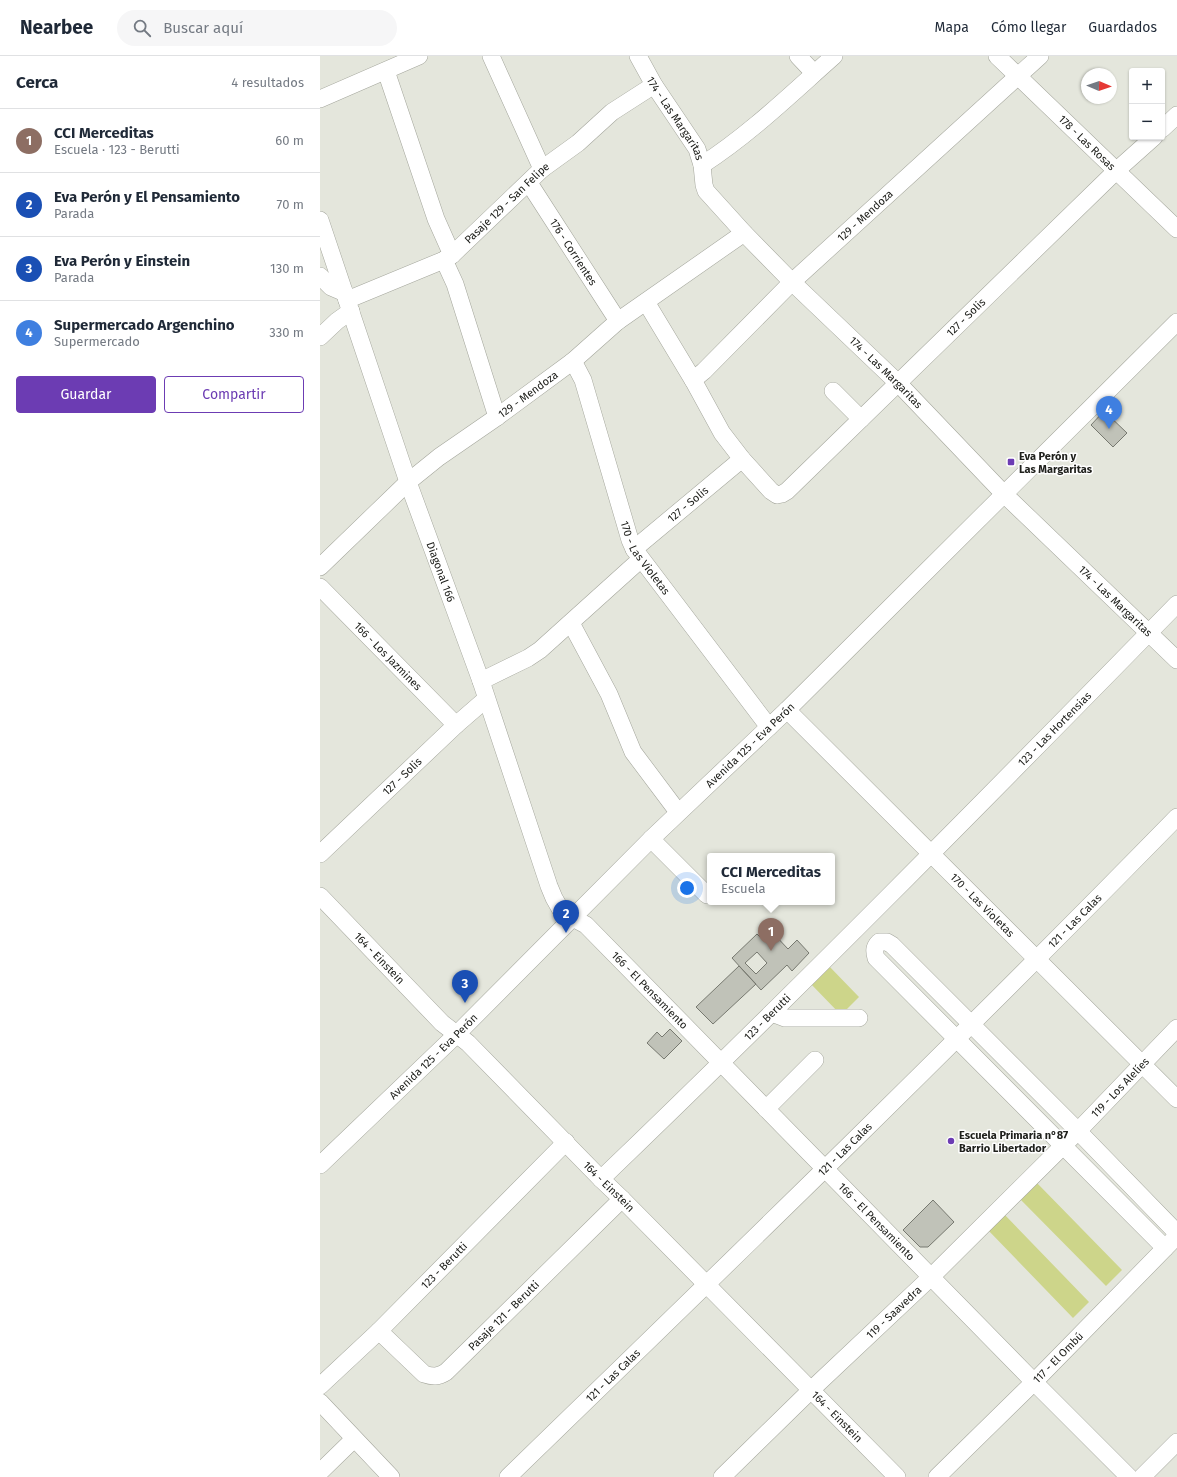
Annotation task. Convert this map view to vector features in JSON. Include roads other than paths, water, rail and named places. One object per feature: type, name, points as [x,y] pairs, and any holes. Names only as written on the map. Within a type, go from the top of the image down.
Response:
[{"type":"street","points":[[320,99],[419,56]]},
{"type":"street","points":[[491,56],[542,169]]},
{"type":"street","name":"174 - Las Margaritas","points":[[638,56],[654,85],[697,150],[702,165],[706,191],[744,233],[792,282],[899,384],[1004,494],[1177,660]]},
{"type":"street","points":[[798,56],[814,73]]},
{"type":"street","points":[[702,165],[734,143],[834,56]]},
{"type":"street","name":"178 - Las Rosas","points":[[997,56],[1118,170],[1177,229]]},
{"type":"street","name":"129 - Mendoza","points":[[693,380],[704,372],[792,282],[1040,56]]},
{"type":"street","points":[[386,71],[436,219],[497,417]]},
{"type":"street","name":"Pasaje 129 - San Felipe","points":[[320,337],[337,321],[348,302],[448,257],[529,183],[542,169],[578,143],[612,112],[654,85]]},
{"type":"street","points":[[1165,126],[1177,115]]},
{"type":"street","name":"127 - Solis","points":[[481,681],[528,658],[540,650],[571,623],[638,554],[742,459],[777,495],[787,491],[1151,140]]},
{"type":"street","name":"176 - Corrientes","points":[[529,183],[618,321]]},
{"type":"street","name":"Diagonal 166","points":[[320,220],[408,482],[481,681],[549,886],[562,912],[572,918]]},
{"type":"street","name":"129 - Mendoza","points":[[320,567],[408,482],[439,457],[497,417],[573,361],[618,321],[744,233]]},
{"type":"street","points":[[320,276],[348,302]]},
{"type":"street","points":[[646,302],[693,380],[722,433],[742,459]]},
{"type":"street","name":"Avenida 125 - Eva Perón","points":[[320,1165],[456,1034],[678,812],[769,728],[1177,322]]},
{"type":"street","name":"170 - Las Violetas","points":[[573,361],[583,380],[630,540],[638,554],[769,728]]},
{"type":"street","points":[[833,391],[861,419]]},
{"type":"street","name":"166 - Los Jazmines","points":[[320,587],[456,725]]},
{"type":"street","name":"123 - Las Hortensias","points":[[931,854],[1177,604]]},
{"type":"street","points":[[571,623],[609,694],[627,741],[633,752],[678,812]]},
{"type":"street","name":"127 - Solis","points":[[320,854],[456,725],[486,699]]},
{"type":"street","name":"170 - Las Violetas","points":[[787,710],[1141,1065],[1177,1099]]},
{"type":"street","name":"121 - Las Calas","points":[[508,1477],[707,1285],[958,1038],[1037,960],[1177,817]]},
{"type":"street","points":[[651,839],[706,895]]},
{"type":"street","name":"123 - Berutti","points":[[601,1179],[721,1064],[931,854]]},
{"type":"street","name":"164 - Einstein","points":[[320,896],[442,1023],[468,1043],[897,1477]]},
{"type":"street","name":"166 - El Pensamiento","points":[[572,918],[586,925],[721,1064],[1129,1477]]},
{"type":"street","points":[[1165,1248],[958,1038],[876,958],[876,946],[879,942],[883,941],[892,945],[1078,1131],[1177,1234]]},
{"type":"street","points":[[772,1013],[785,1018],[859,1018]]},
{"type":"street","name":"119 - Los Alelíes","points":[[1063,1146],[1177,1028]]},
{"type":"street","points":[[766,1109],[815,1060]]},
{"type":"street","name":"123 - Berutti","points":[[320,1386],[379,1331],[566,1142]]},
{"type":"street","name":"119 - Saavedra","points":[[722,1477],[811,1390],[931,1277],[1063,1146]]},
{"type":"street","name":"Pasaje 121 - Berutti","points":[[379,1331],[424,1374],[431,1377],[439,1376],[446,1372],[622,1199]]},
{"type":"street","name":"117 - El Ombú","points":[[937,1477],[1034,1382],[1177,1234]]},
{"type":"street","points":[[320,1402],[391,1477]]},
{"type":"street","points":[[320,1472],[354,1439]]},
{"type":"street","points":[[1142,1477],[1177,1442]]},
{"type":"place","name":"Supermercado Argenchino","points":[[1109,429]]},
{"type":"place","name":"Eva Perón y Las Margaritas","points":[[1011,462]]},
{"type":"place","name":"Eva Perón y El Pensamiento","points":[[566,933]]},
{"type":"place","name":"CCI Merceditas","points":[[771,951]]},
{"type":"place","name":"Eva Perón y Einstein","points":[[465,1003]]},
{"type":"place","name":"Escuela Primaria n°87 Barrio Libertador","points":[[951,1141]]}]
